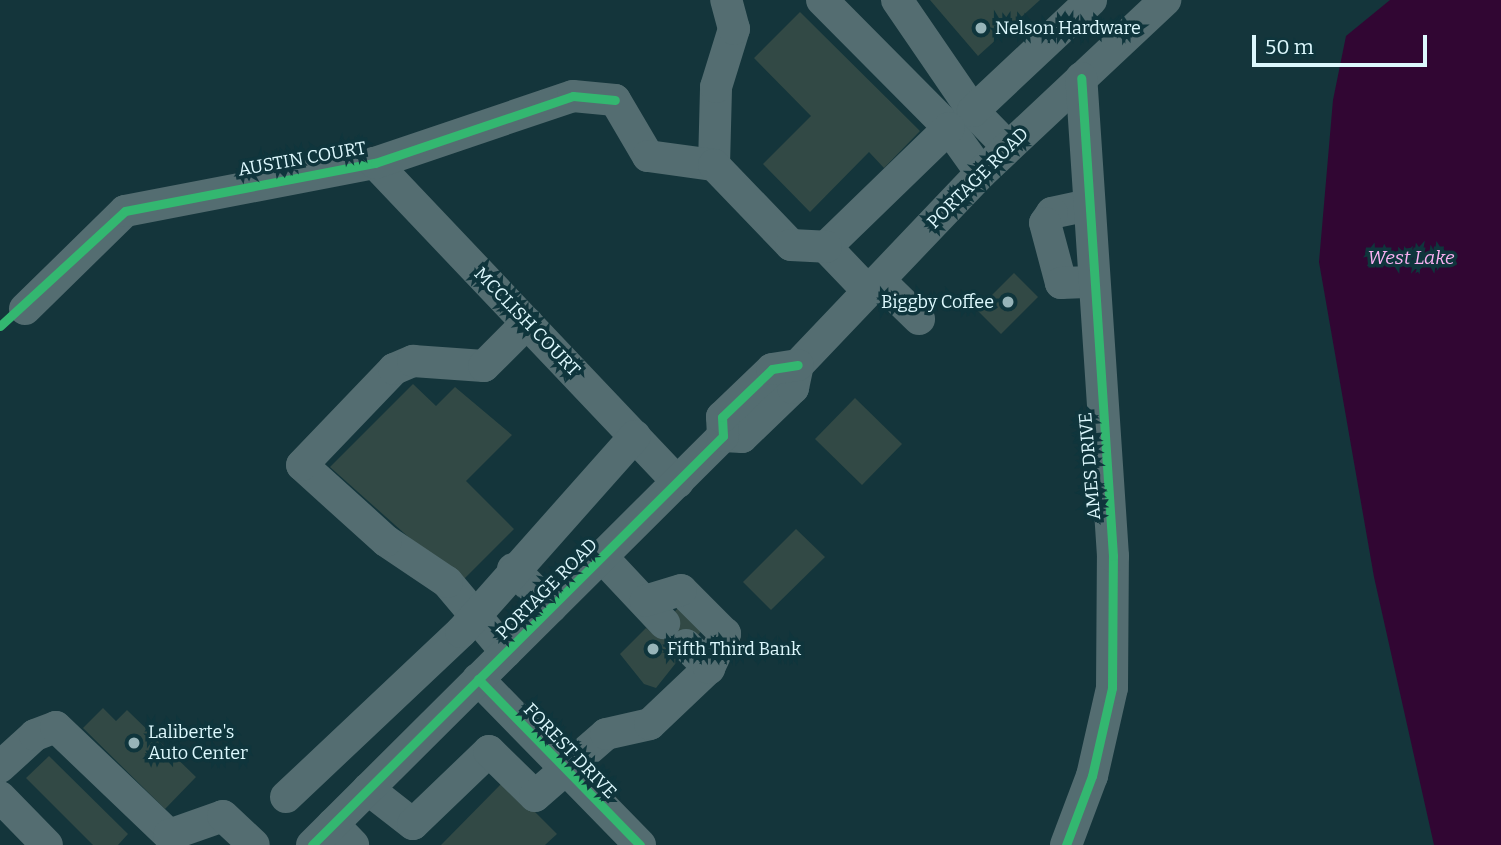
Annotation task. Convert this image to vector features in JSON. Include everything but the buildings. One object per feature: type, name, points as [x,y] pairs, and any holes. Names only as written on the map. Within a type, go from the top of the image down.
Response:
[{"type":"street","points":[[726,0],[734,29],[716,87],[714,165],[791,245],[826,247],[919,319]]},
{"type":"street","points":[[822,0],[961,120],[1007,146]]},
{"type":"street","points":[[897,0],[961,120],[981,173]]},
{"type":"street","points":[[826,247],[1091,0]]},
{"type":"street","name":"PORTAGE ROAD","points":[[333,838],[368,789],[723,436],[722,417],[772,369],[798,365],[1007,146],[1163,1]]},
{"type":"street","name":"AMES DRIVE","points":[[1066,845],[1092,776],[1112,688],[1113,556],[1081,78]]},
{"type":"street","name":"AUSTIN COURT","points":[[25,309],[125,211],[375,163],[573,96],[615,100],[648,156],[714,165]]},
{"type":"street","name":"MCCLISH COURT","points":[[375,163],[678,482]]},
{"type":"street","points":[[1088,205],[1052,213],[1045,223],[1061,283],[1093,282]]},
{"type":"street","points":[[506,652],[470,615],[447,582],[386,541],[302,465],[394,369],[413,361],[475,370],[527,323]]},
{"type":"street","points":[[286,797],[415,678],[635,436]]},
{"type":"street","points":[[368,789],[413,824],[489,751],[535,796],[564,767],[618,731],[650,724],[709,668],[725,634],[688,593],[655,612],[602,557]]},
{"type":"street","points":[[513,569],[551,607]]},
{"type":"street","points":[[686,645],[709,668]]},
{"type":"street","name":"FOREST DRIVE","points":[[478,679],[640,845]]},
{"type":"street","points":[[0,766],[35,735],[55,727],[169,835],[223,816],[254,845]]},
{"type":"street","points":[[0,797],[47,845]]},
{"type":"water","name":"West Lake","points":[[1390,0],[1501,0],[1501,845],[1434,845],[1374,577],[1319,262],[1333,100],[1346,36]]},
{"type":"cycle path","points":[[1066,845],[1092,776],[1112,688],[1113,556],[1081,78]]},
{"type":"cycle path","points":[[0,326],[125,211],[375,163],[573,96],[615,100]]},
{"type":"cycle path","points":[[312,845],[723,436],[722,417],[772,369],[798,365]]},
{"type":"cycle path","points":[[478,679],[640,845]]},
{"type":"place","name":"Nelson Hardware","points":[[981,28]]},
{"type":"place","name":"Biggby Coffee","points":[[1008,302]]},
{"type":"place","name":"Fifth Third Bank","points":[[653,649]]},
{"type":"place","name":"Laliberte's Auto Center","points":[[134,743]]}]
